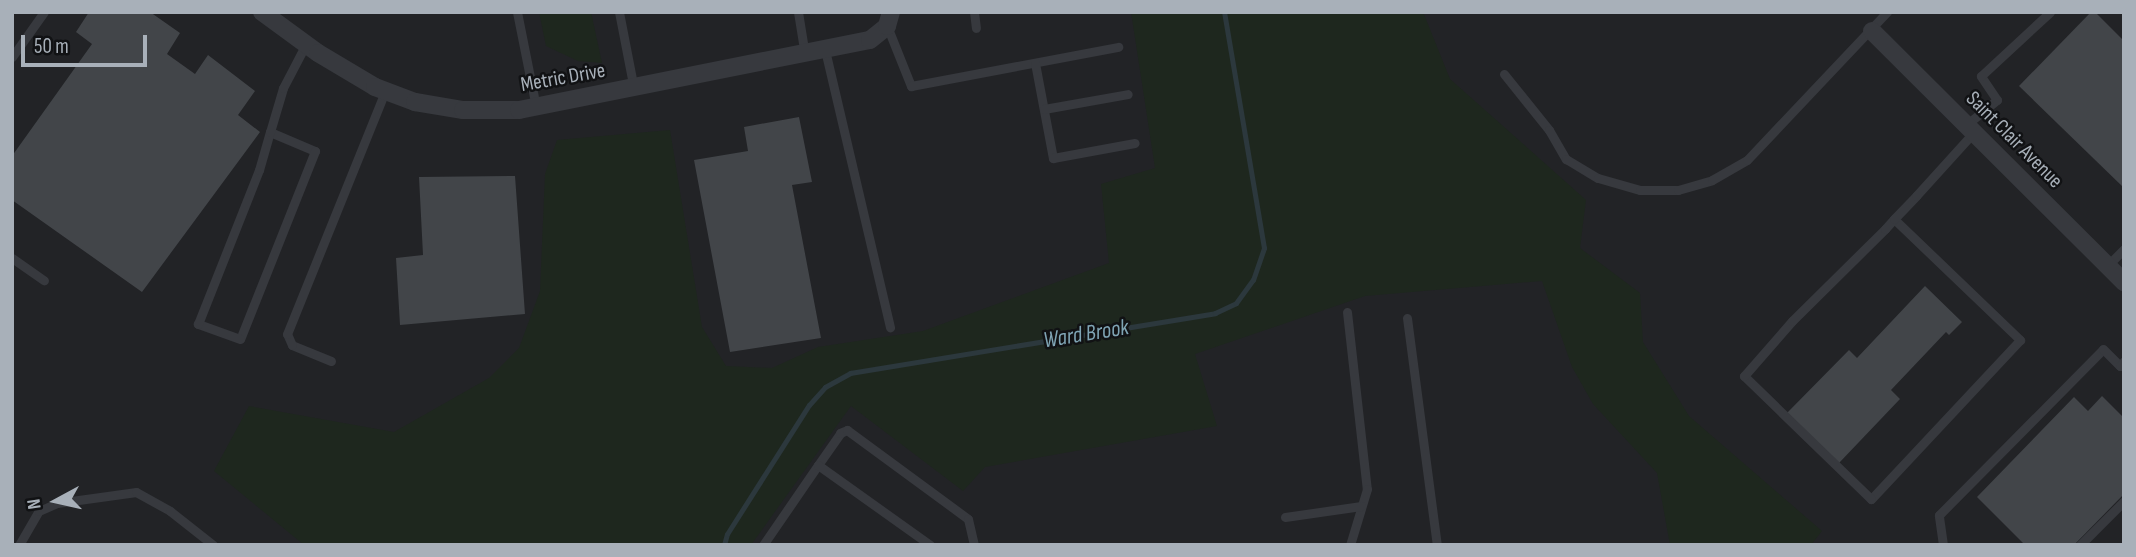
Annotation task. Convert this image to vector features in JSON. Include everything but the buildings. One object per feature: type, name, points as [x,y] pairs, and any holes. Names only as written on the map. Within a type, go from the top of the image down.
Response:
[{"type":"street","name":"Metric Drive","points":[[262,12],[306,44],[385,91],[415,102],[463,110],[536,107],[825,50],[870,40],[889,19]]},
{"type":"street","name":"Saint Clair Avenue","points":[[1872,31],[2124,282]]},
{"type":"lane","points":[[12,57],[44,12]]},
{"type":"lane","points":[[517,12],[536,107]]},
{"type":"lane","points":[[619,12],[634,89]]},
{"type":"lane","points":[[797,12],[805,54]]},
{"type":"lane","points":[[974,12],[976,28]]},
{"type":"lane","points":[[1504,75],[1549,130],[1566,159],[1598,178],[1640,190],[1678,190],[1712,180],[1747,160],[1872,31],[1887,12]]},
{"type":"lane","points":[[1894,219],[2020,340],[1871,499],[1744,376],[1792,321],[1894,219],[1997,100],[1981,76],[2050,12]]},
{"type":"lane","points":[[889,19],[911,86],[1118,47]]},
{"type":"lane","points":[[270,132],[315,151],[240,338],[198,324],[258,170],[283,88],[306,44]]},
{"type":"lane","points":[[825,50],[890,327]]},
{"type":"lane","points":[[1035,63],[1053,158],[1135,143]]},
{"type":"lane","points":[[331,360],[292,345],[287,334],[385,91]]},
{"type":"lane","points":[[1044,109],[1128,94]]},
{"type":"lane","points":[[2107,265],[2124,249]]},
{"type":"lane","points":[[12,258],[44,280]]},
{"type":"lane","points":[[1347,313],[1367,489],[1350,545]]},
{"type":"lane","points":[[1407,318],[1437,545]]},
{"type":"lane","points":[[1943,545],[1939,514],[2103,349],[2122,365]]},
{"type":"lane","points":[[763,545],[840,433],[846,430],[968,519],[974,545]]},
{"type":"lane","points":[[818,465],[930,545]]},
{"type":"lane","points":[[19,545],[39,511],[68,501],[136,492],[170,511],[213,545]]},
{"type":"lane","points":[[2080,545],[2124,501]]},
{"type":"lane","points":[[1285,517],[1362,506]]},
{"type":"shaded area","points":[[12,12],[2124,12],[2124,545],[12,545]]},
{"type":"shaded area","points":[[539,12],[591,12],[602,63],[578,61],[546,46]]},
{"type":"shaded area","points":[[1131,12],[1423,12],[1450,79],[1586,200],[1580,248],[1640,293],[1643,342],[1689,416],[1822,531],[1811,545],[1670,545],[1657,473],[1593,404],[1572,367],[1542,281],[1365,296],[1195,354],[1217,426],[985,467],[963,491],[851,406],[751,545],[304,545],[214,471],[249,406],[394,432],[489,378],[519,348],[540,291],[545,174],[557,140],[670,130],[702,327],[726,366],[772,368],[818,347],[923,331],[1109,263],[1101,184],[1155,168]]},
{"type":"waterway","name":"Ward Brook","points":[[724,545],[727,534],[809,405],[825,387],[850,373],[1215,313],[1236,303],[1253,280],[1264,248],[1224,12]]}]
